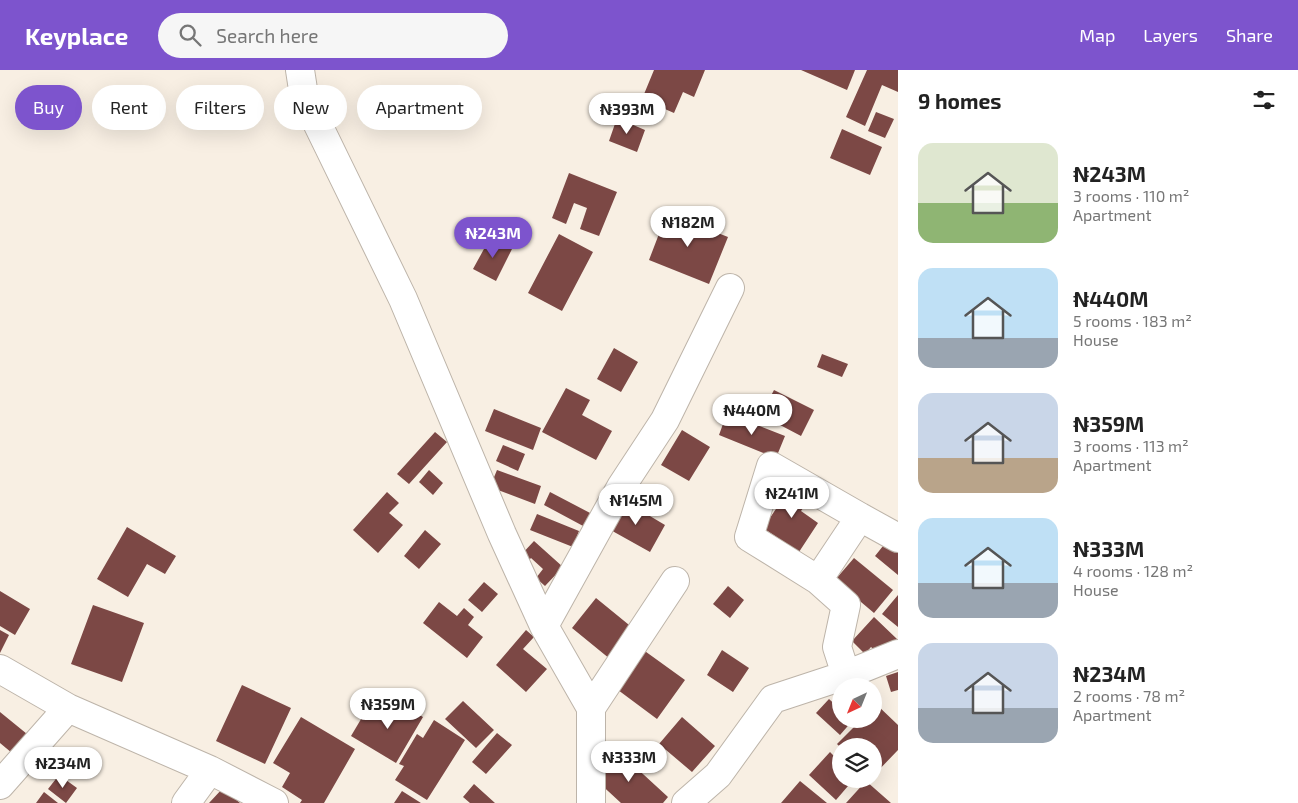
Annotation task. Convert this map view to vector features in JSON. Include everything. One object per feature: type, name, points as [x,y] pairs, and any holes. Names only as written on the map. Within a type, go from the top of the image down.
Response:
[{"type":"street","points":[[300,70],[304,96],[403,299],[502,534],[544,626],[591,708],[591,803]]},
{"type":"street","points":[[544,626],[621,487],[665,420],[730,288]]},
{"type":"street","points":[[846,675],[837,647],[846,605],[818,580],[749,537],[771,466],[898,538]]},
{"type":"street","points":[[818,580],[860,516]]},
{"type":"street","points":[[591,708],[675,581]]},
{"type":"street","points":[[686,803],[718,775],[773,699],[846,675],[898,654]]},
{"type":"street","points":[[0,669],[68,708],[210,770],[274,803]]},
{"type":"street","points":[[0,785],[68,708]]},
{"type":"street","points":[[186,803],[210,770]]},
{"type":"building","points":[[654,70],[705,70],[694,97],[683,92],[674,113],[642,99]]},
{"type":"building","points":[[801,70],[855,70],[847,90]]},
{"type":"building","points":[[867,70],[898,70],[898,92],[882,85],[865,126],[846,117]]},
{"type":"building","points":[[876,112],[894,119],[885,138],[868,131]]},
{"type":"building","points":[[617,118],[645,130],[637,152],[609,141]]},
{"type":"building","points":[[842,129],[882,147],[870,175],[830,158]]},
{"type":"building","points":[[569,173],[617,192],[599,236],[580,229],[587,208],[574,203],[566,224],[552,218]]},
{"type":"building","points":[[667,213],[728,237],[709,284],[649,260]]},
{"type":"building","points":[[559,234],[593,252],[562,311],[528,293]]},
{"type":"building","points":[[490,238],[512,249],[496,281],[473,269]]},
{"type":"building","points":[[614,348],[638,362],[621,392],[597,379]]},
{"type":"building","points":[[822,354],[848,364],[842,377],[817,367]]},
{"type":"building","points":[[566,388],[590,400],[582,415],[612,431],[596,460],[542,432]]},
{"type":"building","points":[[774,390],[814,410],[801,436],[761,415]]},
{"type":"building","points":[[494,409],[541,428],[533,450],[485,431]]},
{"type":"building","points":[[727,413],[785,436],[776,458],[719,435]]},
{"type":"building","points":[[682,430],[710,447],[689,481],[661,465]]},
{"type":"building","points":[[435,432],[447,442],[409,484],[397,474]]},
{"type":"building","points":[[503,445],[525,454],[518,471],[496,461]]},
{"type":"building","points":[[429,470],[443,483],[433,495],[419,482]]},
{"type":"building","points":[[497,470],[541,486],[535,504],[490,487]]},
{"type":"building","points":[[793,484],[812,496],[801,511],[818,523],[799,552],[763,528]]},
{"type":"building","points":[[387,492],[399,503],[389,513],[403,525],[378,553],[353,530]]},
{"type":"building","points":[[550,492],[592,514],[585,527],[544,505]]},
{"type":"building","points":[[623,500],[665,525],[650,552],[607,528]]},
{"type":"building","points":[[537,514],[579,531],[573,547],[530,530]]},
{"type":"building","points":[[127,527],[176,556],[165,574],[147,564],[128,597],[97,579]]},
{"type":"building","points":[[425,530],[441,544],[419,569],[404,556]]},
{"type":"building","points":[[534,541],[563,567],[545,586],[536,578],[543,569],[531,558],[527,562],[520,556]]},
{"type":"building","points":[[887,541],[898,550],[898,575],[875,556]]},
{"type":"building","points":[[854,558],[893,590],[874,613],[835,580]]},
{"type":"building","points":[[484,582],[498,594],[482,612],[468,600]]},
{"type":"building","points":[[728,586],[744,600],[730,618],[713,604]]},
{"type":"building","points":[[0,591],[30,609],[15,635],[0,626]]},
{"type":"building","points":[[898,595],[898,627],[882,614]]},
{"type":"building","points":[[596,598],[634,629],[610,659],[572,628]]},
{"type":"building","points":[[439,602],[457,616],[464,608],[474,617],[468,625],[483,637],[467,658],[423,623]]},
{"type":"building","points":[[93,605],[144,623],[122,682],[71,664]]},
{"type":"building","points":[[874,617],[897,639],[881,656],[871,647],[865,654],[852,641]]},
{"type":"building","points":[[0,630],[9,635],[0,653]]},
{"type":"building","points":[[526,630],[534,637],[523,649],[547,669],[526,692],[496,665]]},
{"type":"building","points":[[642,649],[685,680],[657,719],[614,687]]},
{"type":"building","points":[[722,650],[749,668],[733,692],[707,675]]},
{"type":"building","points":[[898,672],[898,690],[891,692],[886,676]]},
{"type":"building","points":[[242,685],[291,708],[265,764],[216,741]]},
{"type":"building","points":[[829,699],[832,702],[832,728],[816,713]]},
{"type":"building","points":[[394,700],[423,717],[396,763],[351,736],[370,704],[385,713]]},
{"type":"building","points":[[463,701],[494,730],[476,748],[445,719]]},
{"type":"building","points":[[882,710],[898,725],[898,750],[882,767],[882,738],[843,738],[853,728],[882,728]]},
{"type":"building","points":[[0,712],[27,734],[12,753],[0,743]]},
{"type":"building","points":[[301,717],[355,749],[324,803],[300,803],[302,800],[282,787],[290,773],[273,763]]},
{"type":"building","points":[[682,717],[715,746],[692,772],[659,744]]},
{"type":"building","points":[[434,720],[465,740],[427,800],[395,780],[404,766],[399,764],[417,734],[423,738]]},
{"type":"building","points":[[832,728],[846,728],[840,735]]},
{"type":"building","points":[[497,733],[512,745],[486,774],[472,762]]},
{"type":"building","points":[[619,752],[668,797],[663,803],[621,803],[595,779]]},
{"type":"building","points":[[830,752],[832,754],[832,788],[846,788],[836,800],[809,775]]},
{"type":"building","points":[[59,775],[77,788],[66,803],[48,789]]},
{"type":"building","points":[[800,781],[827,803],[781,803]]},
{"type":"building","points":[[474,784],[495,803],[470,803],[463,797]]},
{"type":"building","points":[[223,788],[240,803],[209,803]]},
{"type":"building","points":[[860,788],[874,788],[891,803],[846,803]]},
{"type":"building","points":[[402,791],[421,803],[394,803]]},
{"type":"building","points":[[44,792],[58,803],[36,803]]}]
